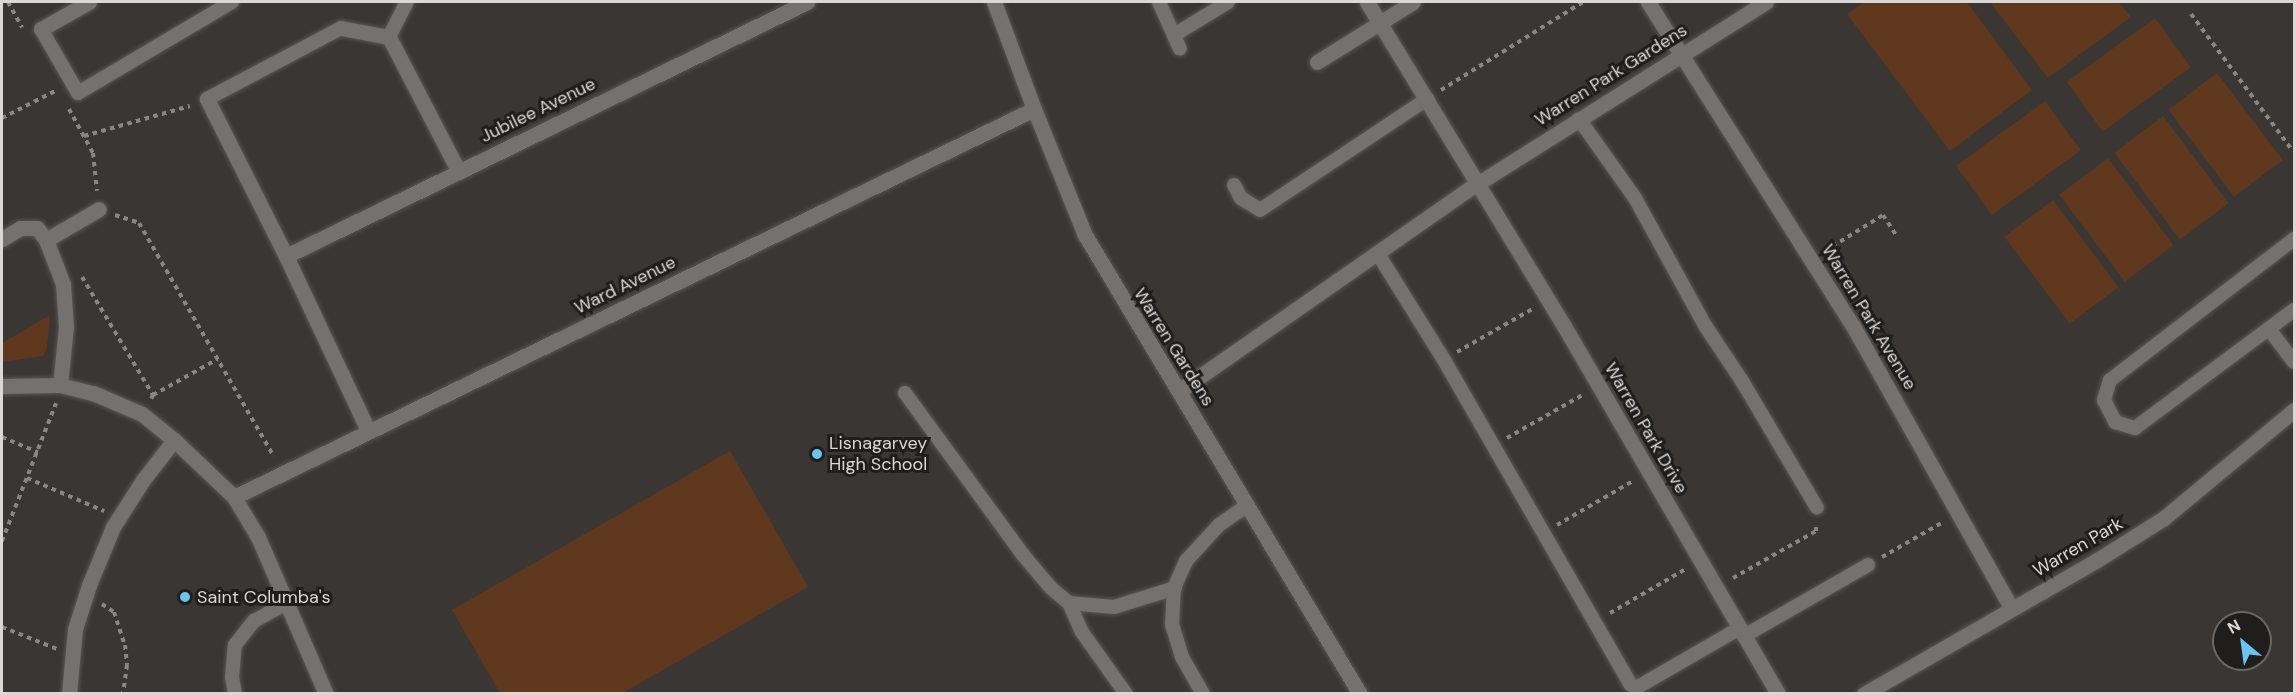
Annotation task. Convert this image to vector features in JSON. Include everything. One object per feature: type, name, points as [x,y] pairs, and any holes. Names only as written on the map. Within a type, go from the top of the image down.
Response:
[{"type":"street","points":[[41,29],[89,2]]},
{"type":"street","name":"Jubilee Avenue","points":[[286,256],[458,170],[807,2]]},
{"type":"street","name":"Warren Gardens","points":[[994,2],[1085,235],[1360,693]]},
{"type":"street","name":"Warren Park Drive","points":[[1367,2],[1599,385],[1779,693]]},
{"type":"street","points":[[1317,62],[1413,2]]},
{"type":"street","name":"Warren Park Avenue","points":[[1648,2],[1853,326],[1960,513],[2011,608]]},
{"type":"street","name":"Warren Park Gardens","points":[[1179,391],[1478,183],[1766,2]]},
{"type":"street","points":[[341,28],[389,37],[458,170]]},
{"type":"street","points":[[207,99],[286,256],[369,430]]},
{"type":"street","name":"Ward Avenue","points":[[234,497],[282,471],[1034,109]]},
{"type":"street","points":[[46,240],[99,209]]},
{"type":"street","points":[[2,239],[20,228],[37,228],[46,240],[63,284],[66,327],[60,385]]},
{"type":"street","points":[[2,386],[60,385],[93,393],[142,414],[174,440],[234,497],[258,537],[326,693]]},
{"type":"street","name":"Warren Park","points":[[1864,693],[2097,560],[2164,518],[2295,410]]},
{"type":"street","points":[[69,693],[75,629],[85,595],[113,527],[143,480],[174,440]]},
{"type":"lane","points":[[41,29],[78,93],[232,2]]},
{"type":"lane","points":[[389,37],[407,2]]},
{"type":"lane","points":[[1159,2],[1180,49]]},
{"type":"lane","points":[[1174,35],[1228,2]]},
{"type":"lane","points":[[207,99],[341,28]]},
{"type":"lane","points":[[1234,185],[1241,198],[1260,210],[1427,99]]},
{"type":"lane","points":[[1579,119],[1635,198],[1706,327],[1742,381],[1817,508]]},
{"type":"lane","points":[[2295,239],[2110,380],[2104,400],[2115,422],[2135,428],[2295,310]]},
{"type":"lane","points":[[1378,254],[1444,360],[1630,684],[1636,688],[1868,565]]},
{"type":"lane","points":[[2269,329],[2295,362]]},
{"type":"lane","points":[[905,393],[1023,555],[1051,588],[1069,603],[1082,632],[1126,693]]},
{"type":"lane","points":[[1203,693],[1182,657],[1172,625],[1175,588],[1186,561],[1219,525],[1248,505]]},
{"type":"lane","points":[[1069,603],[1114,607],[1175,588]]},
{"type":"lane","points":[[235,693],[232,677],[236,645],[254,621],[286,603]]},
{"type":"path","points":[[1427,99],[1583,2]]},
{"type":"path","points":[[2191,14],[2292,150]]},
{"type":"path","points":[[2,118],[57,89]]},
{"type":"path","points":[[207,99],[179,110],[84,136],[93,153],[99,209],[139,223],[282,471]]},
{"type":"path","points":[[1812,260],[1883,215],[1896,235]]},
{"type":"path","points":[[81,274],[153,395]]},
{"type":"path","points":[[1444,360],[1548,300]]},
{"type":"path","points":[[142,414],[153,395],[218,359]]},
{"type":"path","points":[[2,541],[54,414],[60,385]]},
{"type":"path","points":[[1493,446],[1599,385]]},
{"type":"path","points":[[2,437],[39,452]]},
{"type":"path","points":[[1543,533],[1648,472]]},
{"type":"path","points":[[27,478],[88,504]]},
{"type":"path","points":[[1716,588],[1816,531],[1817,508]]},
{"type":"path","points":[[1868,565],[1960,513]]},
{"type":"path","points":[[1594,622],[1700,560]]},
{"type":"path","points":[[85,595],[114,612],[125,645],[127,665],[123,693]]},
{"type":"path","points":[[2,627],[40,642]]},
{"type":"shaded area","points":[[1864,2],[1967,2],[2032,90],[1950,151],[1847,14]]},
{"type":"shaded area","points":[[1990,2],[2119,2],[2131,17],[2048,78]]},
{"type":"shaded area","points":[[2155,18],[2191,67],[2103,131],[2067,82]]},
{"type":"shaded area","points":[[2217,73],[2283,160],[2234,197],[2168,110]]},
{"type":"shaded area","points":[[2045,101],[2081,150],[1992,215],[1956,166]]},
{"type":"shaded area","points":[[2163,116],[2229,203],[2180,240],[2114,153]]},
{"type":"shaded area","points":[[2108,158],[2174,245],[2125,282],[2059,195]]},
{"type":"shaded area","points":[[2053,200],[2119,287],[2070,324],[2004,237]]},
{"type":"shaded area","points":[[50,315],[47,348],[43,356],[2,362],[2,343]]},
{"type":"shaded area","points":[[730,451],[808,587],[623,693],[500,693],[452,610]]},
{"type":"place","name":"Lisnagarvey High School","points":[[817,454]]},
{"type":"place","name":"Saint Columba's","points":[[185,597]]}]
